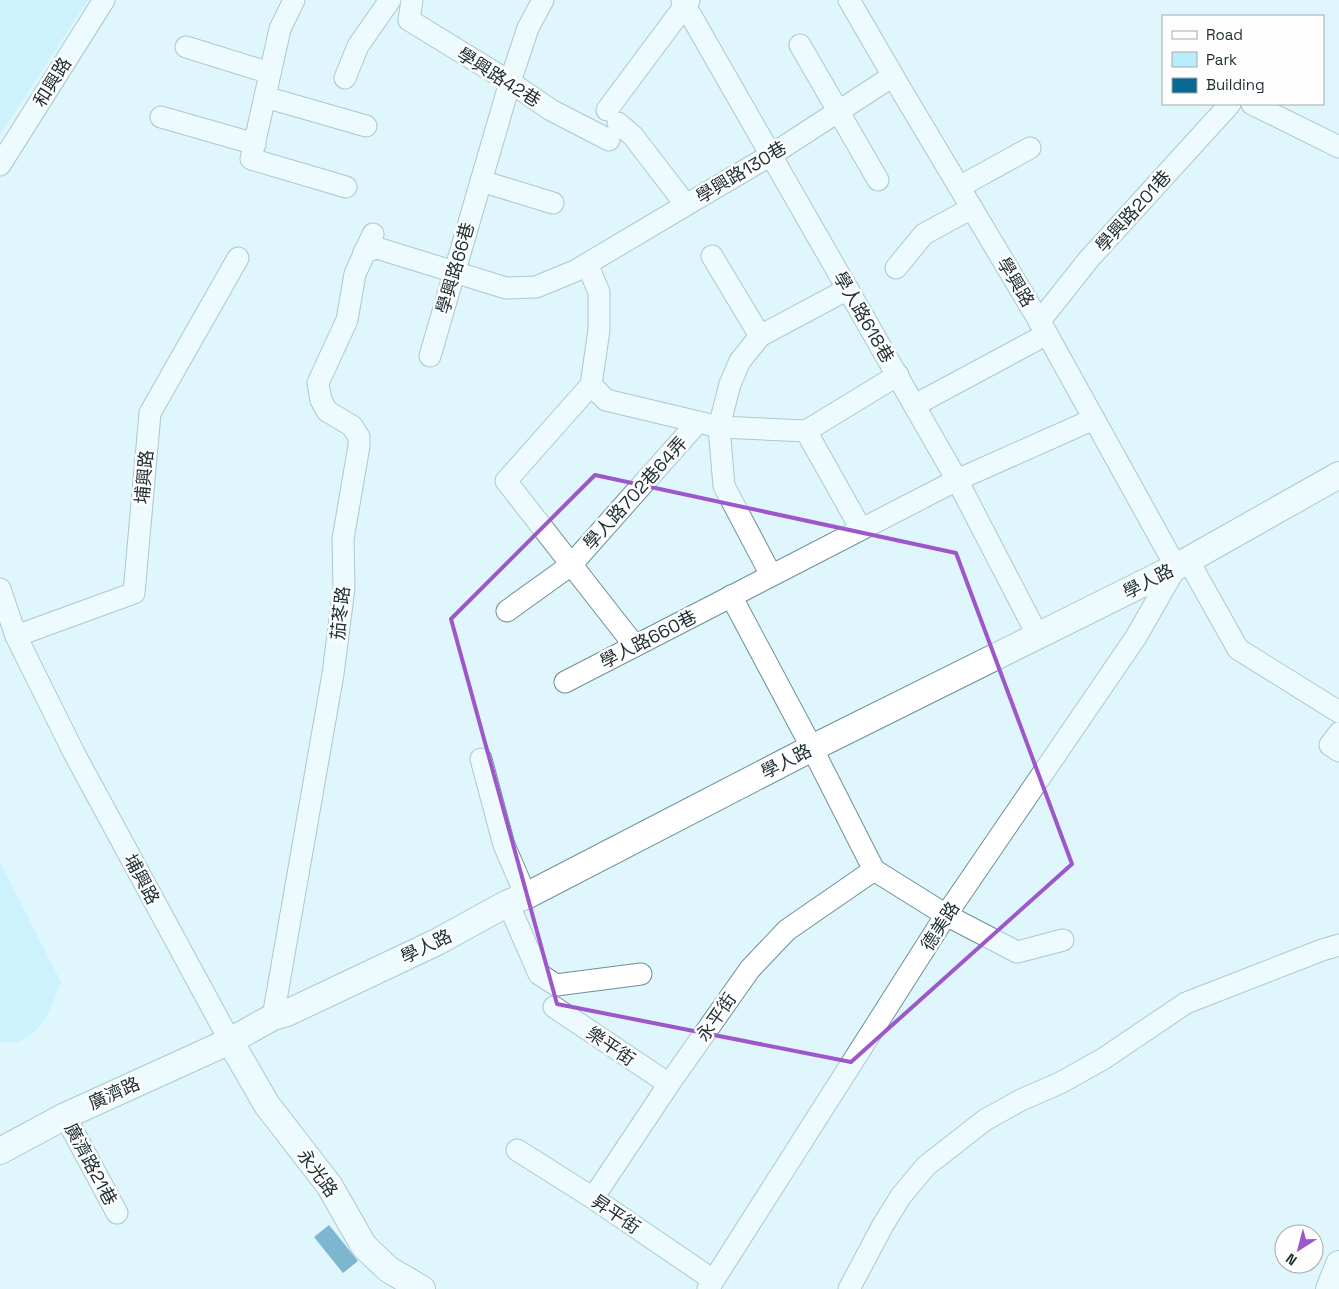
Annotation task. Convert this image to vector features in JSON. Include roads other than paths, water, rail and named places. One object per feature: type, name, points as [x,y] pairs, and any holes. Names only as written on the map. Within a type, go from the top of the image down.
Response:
[{"type":"main road","name":"學人路","points":[[230,1040],[273,1017],[288,1013],[437,942],[812,748],[1182,564],[1339,475]]},
{"type":"main road","name":"廣濟路","points":[[0,1151],[65,1116],[230,1040]]},
{"type":"main road","name":"永光路","points":[[230,1040],[267,1106],[329,1185],[364,1246],[388,1269],[422,1289]]},
{"type":"main road","points":[[1329,1289],[1339,1264]]},
{"type":"street","name":"和興路","points":[[0,165],[104,0]]},
{"type":"street","points":[[294,0],[280,29],[252,159],[346,187]]},
{"type":"street","points":[[344,78],[358,46],[390,0]]},
{"type":"street","name":"學興路42巷","points":[[412,0],[409,20],[510,82],[551,110],[611,125],[633,136],[686,205]]},
{"type":"street","name":"學興路66巷","points":[[430,356],[510,82],[528,28],[543,0]]},
{"type":"street","name":"學興路","points":[[849,0],[1043,328],[1094,419],[1182,564],[1238,649],[1339,712]]},
{"type":"street","points":[[611,125],[685,2]]},
{"type":"street","name":"學人路618巷","points":[[685,2],[770,155],[958,480],[1038,636]]},
{"type":"street","points":[[800,45],[878,180]]},
{"type":"street","points":[[186,47],[270,73]]},
{"type":"street","name":"學興路130巷","points":[[369,243],[377,248],[506,288],[536,287],[587,264],[770,155],[893,76]]},
{"type":"street","points":[[265,97],[366,126]]},
{"type":"street","name":"學興路201巷","points":[[1043,328],[1089,260],[1229,105]]},
{"type":"street","points":[[1254,105],[1339,147]]},
{"type":"street","points":[[161,117],[255,144]]},
{"type":"street","points":[[959,187],[1030,148]]},
{"type":"street","points":[[481,181],[553,203]]},
{"type":"street","points":[[896,268],[924,234],[972,208]]},
{"type":"street","name":"茄苳路","points":[[273,1017],[333,674],[344,588],[343,540],[359,446],[359,436],[352,426],[327,411],[321,400],[318,383],[347,320],[355,274],[369,243]]},
{"type":"street","points":[[712,256],[760,336]]},
{"type":"street","name":"埔興路","points":[[16,636],[134,593],[150,413],[238,258]]},
{"type":"street","points":[[587,264],[599,292],[599,330],[591,385],[506,481],[635,646]]},
{"type":"street","points":[[771,575],[724,486],[709,424],[740,361],[760,336],[848,289]]},
{"type":"street","points":[[915,405],[1043,328]]},
{"type":"street","points":[[591,385],[606,400],[709,424],[806,431],[898,375]]},
{"type":"street","points":[[958,480],[1094,419]]},
{"type":"street","name":"學人路702巷64弄","points":[[507,611],[571,564],[709,424]]},
{"type":"street","points":[[806,431],[861,530]]},
{"type":"street","name":"學人路660巷","points":[[565,682],[958,480]]},
{"type":"street","name":"德美路","points":[[710,1285],[946,915],[1136,637],[1182,564]]},
{"type":"street","name":"埔興路","points":[[0,589],[16,636],[74,753],[230,1040]]},
{"type":"street","points":[[731,596],[874,870],[946,915],[1017,952],[1063,940]]},
{"type":"street","points":[[1339,733],[1330,745],[1339,752]]},
{"type":"street","points":[[481,759],[517,900],[539,974],[556,985],[641,974]]},
{"type":"street","name":"永平街","points":[[593,1198],[669,1084],[750,969],[787,930],[874,870]]},
{"type":"street","points":[[849,1289],[883,1225],[901,1196],[926,1166],[985,1120],[1021,1100],[1060,1083],[1103,1058],[1186,1003],[1339,945]]},
{"type":"street","name":"樂平街","points":[[554,1007],[669,1084]]},
{"type":"street","name":"廣濟路21巷","points":[[65,1116],[116,1213]]},
{"type":"street","name":"昇平街","points":[[517,1150],[593,1198],[710,1285]]}]
